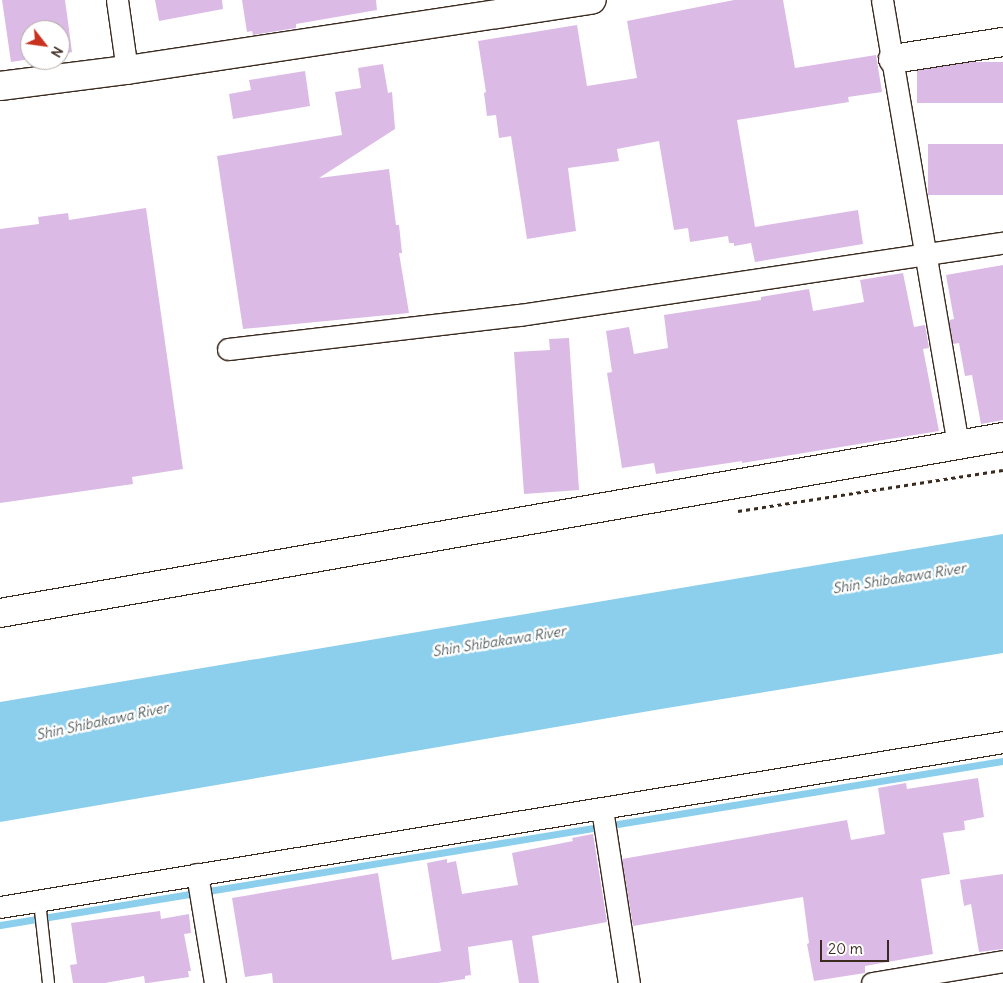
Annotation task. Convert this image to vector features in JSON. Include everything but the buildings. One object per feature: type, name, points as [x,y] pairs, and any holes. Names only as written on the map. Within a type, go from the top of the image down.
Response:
[{"type":"street","points":[[117,0],[127,70]]},
{"type":"street","points":[[0,86],[127,70],[592,0]]},
{"type":"street","points":[[882,0],[958,445]]},
{"type":"street","points":[[892,59],[1003,42]]},
{"type":"street","points":[[228,349],[520,315],[1003,244]]},
{"type":"street","points":[[0,613],[530,518],[1003,437]]},
{"type":"street","points":[[0,907],[1003,742]]},
{"type":"street","points":[[602,809],[629,983]]},
{"type":"street","points":[[197,874],[215,983]]},
{"type":"street","points":[[872,983],[1003,961]]},
{"type":"lane","points":[[39,901],[48,983]]},
{"type":"water","name":"Shin Shibakawa River","points":[[1003,534],[1003,653],[661,709],[0,822],[0,702]]},
{"type":"waterway","points":[[0,925],[1003,761]]}]
